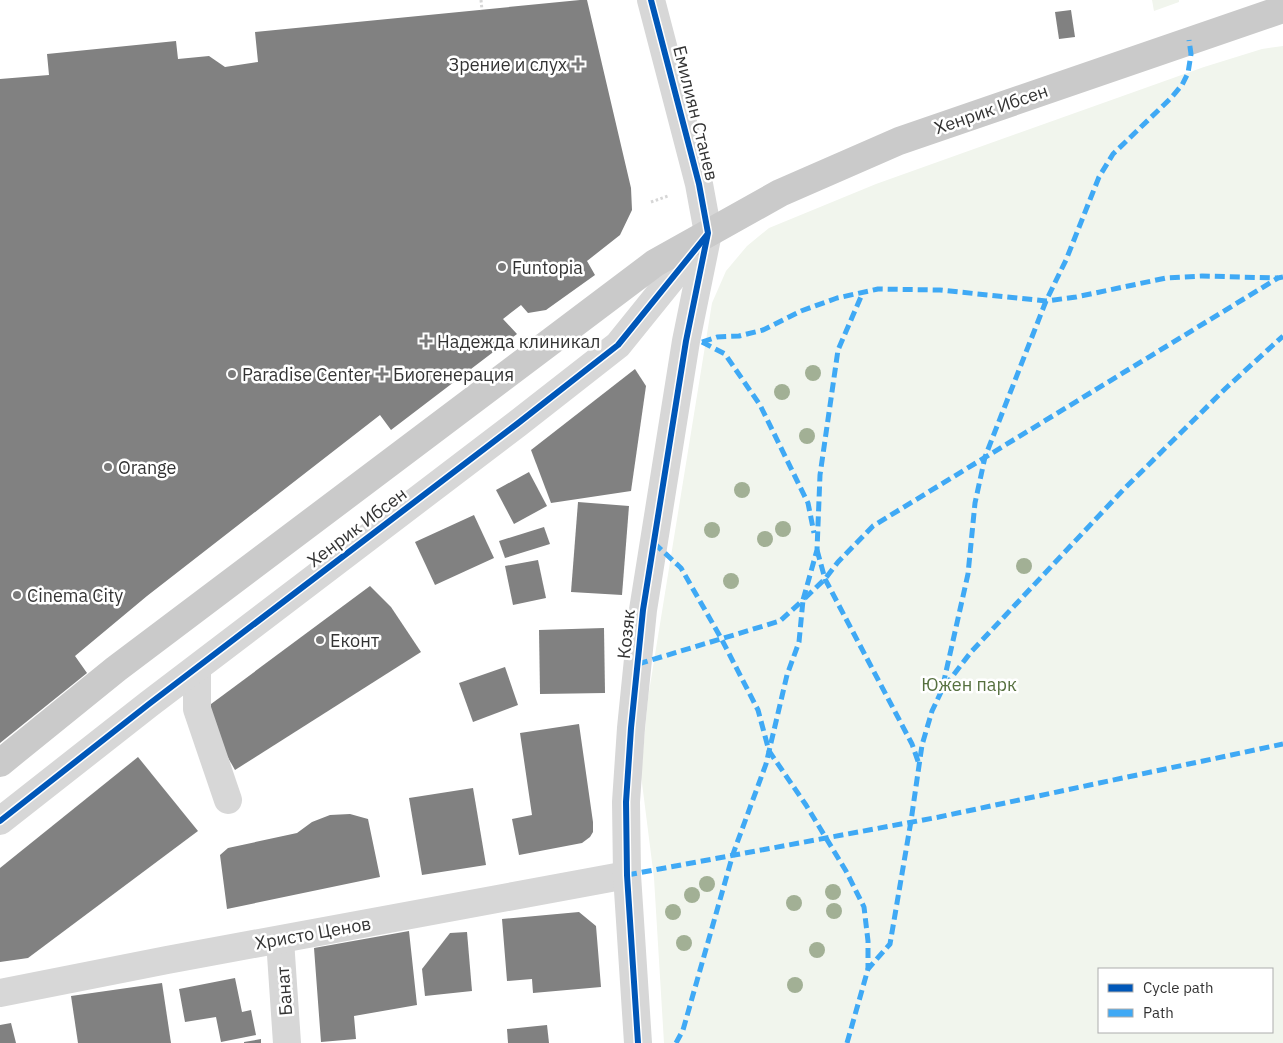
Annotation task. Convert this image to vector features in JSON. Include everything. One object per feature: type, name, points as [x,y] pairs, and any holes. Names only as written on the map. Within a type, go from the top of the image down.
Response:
[{"type":"main road","name":"Хенрик Ибсен","points":[[0,762],[116,669],[655,263],[780,193],[899,141],[1283,9]]},
{"type":"street","name":"Емилиян Станев","points":[[651,0],[699,184],[708,233]]},
{"type":"street","name":"Хенрик Ибсен","points":[[0,821],[618,345],[708,233]]},
{"type":"street","name":"Козяк","points":[[638,1043],[627,875],[626,802],[631,728],[643,610],[686,341],[708,233]]},
{"type":"street","points":[[196,669],[197,710],[228,800]]},
{"type":"street","name":"Христо Ценов","points":[[0,992],[627,875]]},
{"type":"street","name":"Банат","points":[[280,940],[287,1043]]},
{"type":"path","points":[[481,0],[482,10]]},
{"type":"path","points":[[651,202],[668,196]]},
{"type":"green space","points":[[1152,0],[1179,0],[1179,2],[1154,11]]},
{"type":"green space","name":"Южен парк","points":[[1283,46],[1283,1043],[664,1043],[654,878],[641,775],[648,698],[712,303],[726,271],[747,246],[769,228],[876,184],[1204,67],[1262,49]]},
{"type":"building","name":"Paradise Center","points":[[587,0],[631,188],[632,210],[620,235],[587,261],[595,275],[546,310],[528,313],[521,305],[503,319],[517,334],[391,430],[380,415],[147,596],[75,656],[87,673],[0,743],[0,79],[49,75],[47,54],[176,41],[178,59],[209,56],[225,67],[258,62],[255,32]]},
{"type":"building","points":[[1071,10],[1075,37],[1059,39],[1055,12]]},
{"type":"building","points":[[635,369],[646,386],[631,491],[551,503],[531,450]]},
{"type":"building","points":[[529,472],[547,506],[514,524],[496,490]]},
{"type":"building","points":[[578,502],[629,506],[622,595],[571,592]]},
{"type":"building","points":[[474,515],[494,558],[435,585],[415,542]]},
{"type":"building","points":[[544,527],[550,544],[505,558],[499,541]]},
{"type":"building","points":[[538,560],[546,598],[513,605],[505,566]]},
{"type":"building","points":[[370,586],[391,607],[421,652],[235,770],[209,724],[207,707]]},
{"type":"building","points":[[604,628],[605,693],[540,694],[539,630]]},
{"type":"building","points":[[505,667],[518,705],[473,722],[459,683]]},
{"type":"building","points":[[579,724],[593,832],[582,843],[519,855],[512,819],[532,815],[520,733]]},
{"type":"building","points":[[138,757],[198,831],[28,958],[0,962],[0,868]]},
{"type":"building","points":[[473,788],[486,865],[422,875],[409,798]]},
{"type":"building","points":[[350,814],[368,819],[380,877],[227,909],[220,855],[228,848],[297,833],[312,822],[330,815]]},
{"type":"building","points":[[579,912],[596,926],[601,987],[533,993],[532,979],[507,981],[502,919]]},
{"type":"building","points":[[409,931],[417,1005],[354,1016],[356,1039],[321,1042],[314,948]]},
{"type":"building","points":[[467,932],[472,991],[425,996],[422,969],[450,933]]},
{"type":"building","points":[[235,978],[242,1012],[251,1010],[256,1035],[221,1042],[216,1017],[185,1022],[179,989]]},
{"type":"building","points":[[162,983],[171,1043],[78,1043],[71,996]]},
{"type":"building","points":[[11,1023],[16,1043],[0,1043],[0,1025]]},
{"type":"building","points":[[547,1025],[549,1043],[508,1043],[507,1029]]},
{"type":"building","points":[[261,1039],[261,1043],[244,1043],[244,1042]]},
{"type":"marked path","points":[[943,685],[968,574],[975,503],[985,457],[1046,301],[1066,260],[1099,177],[1113,154],[1182,85],[1188,73],[1191,54],[1189,40]]},
{"type":"marked path","points":[[702,342],[717,337],[739,336],[763,330],[801,311],[837,298],[878,289],[940,290],[1046,301],[1076,297],[1166,278],[1202,276],[1278,278]]},
{"type":"marked path","points":[[676,1043],[683,1030],[733,854],[766,764],[787,675],[799,642],[803,600],[825,579],[838,562],[873,526],[1278,278],[1283,277]]},
{"type":"marked path","points":[[638,664],[780,621],[803,600],[817,550],[820,475],[838,350],[863,292]]},
{"type":"marked path","points":[[847,1043],[868,969],[890,944],[922,745],[932,711],[942,690],[971,652],[1124,489],[1226,388],[1283,336]]},
{"type":"marked path","points":[[702,342],[725,354],[760,405],[808,503],[814,533]]},
{"type":"marked path","points":[[654,543],[681,568],[721,638],[758,710],[769,751],[806,805],[846,871],[864,907],[868,941],[868,969]]},
{"type":"marked path","points":[[817,550],[825,579],[912,744],[919,764]]},
{"type":"marked path","points":[[627,875],[939,817],[1283,744]]},
{"type":"cycle path","points":[[638,1043],[627,875],[626,802],[631,728],[643,610],[686,341],[708,233],[699,184],[651,0]]},
{"type":"cycle path","points":[[0,821],[149,704],[618,345],[707,235]]},
{"type":"place","name":"Зрение и слух","points":[[578,64]]},
{"type":"place","name":"Funtopia","points":[[502,267]]},
{"type":"place","name":"Надежда клиникал","points":[[426,341]]},
{"type":"place","name":"Paradise Center","points":[[232,374]]},
{"type":"place","name":"Биогенерация","points":[[382,374]]},
{"type":"place","name":"Orange","points":[[108,467]]},
{"type":"place","name":"Cinema City","points":[[17,595]]},
{"type":"place","name":"Еконт","points":[[320,640]]}]
